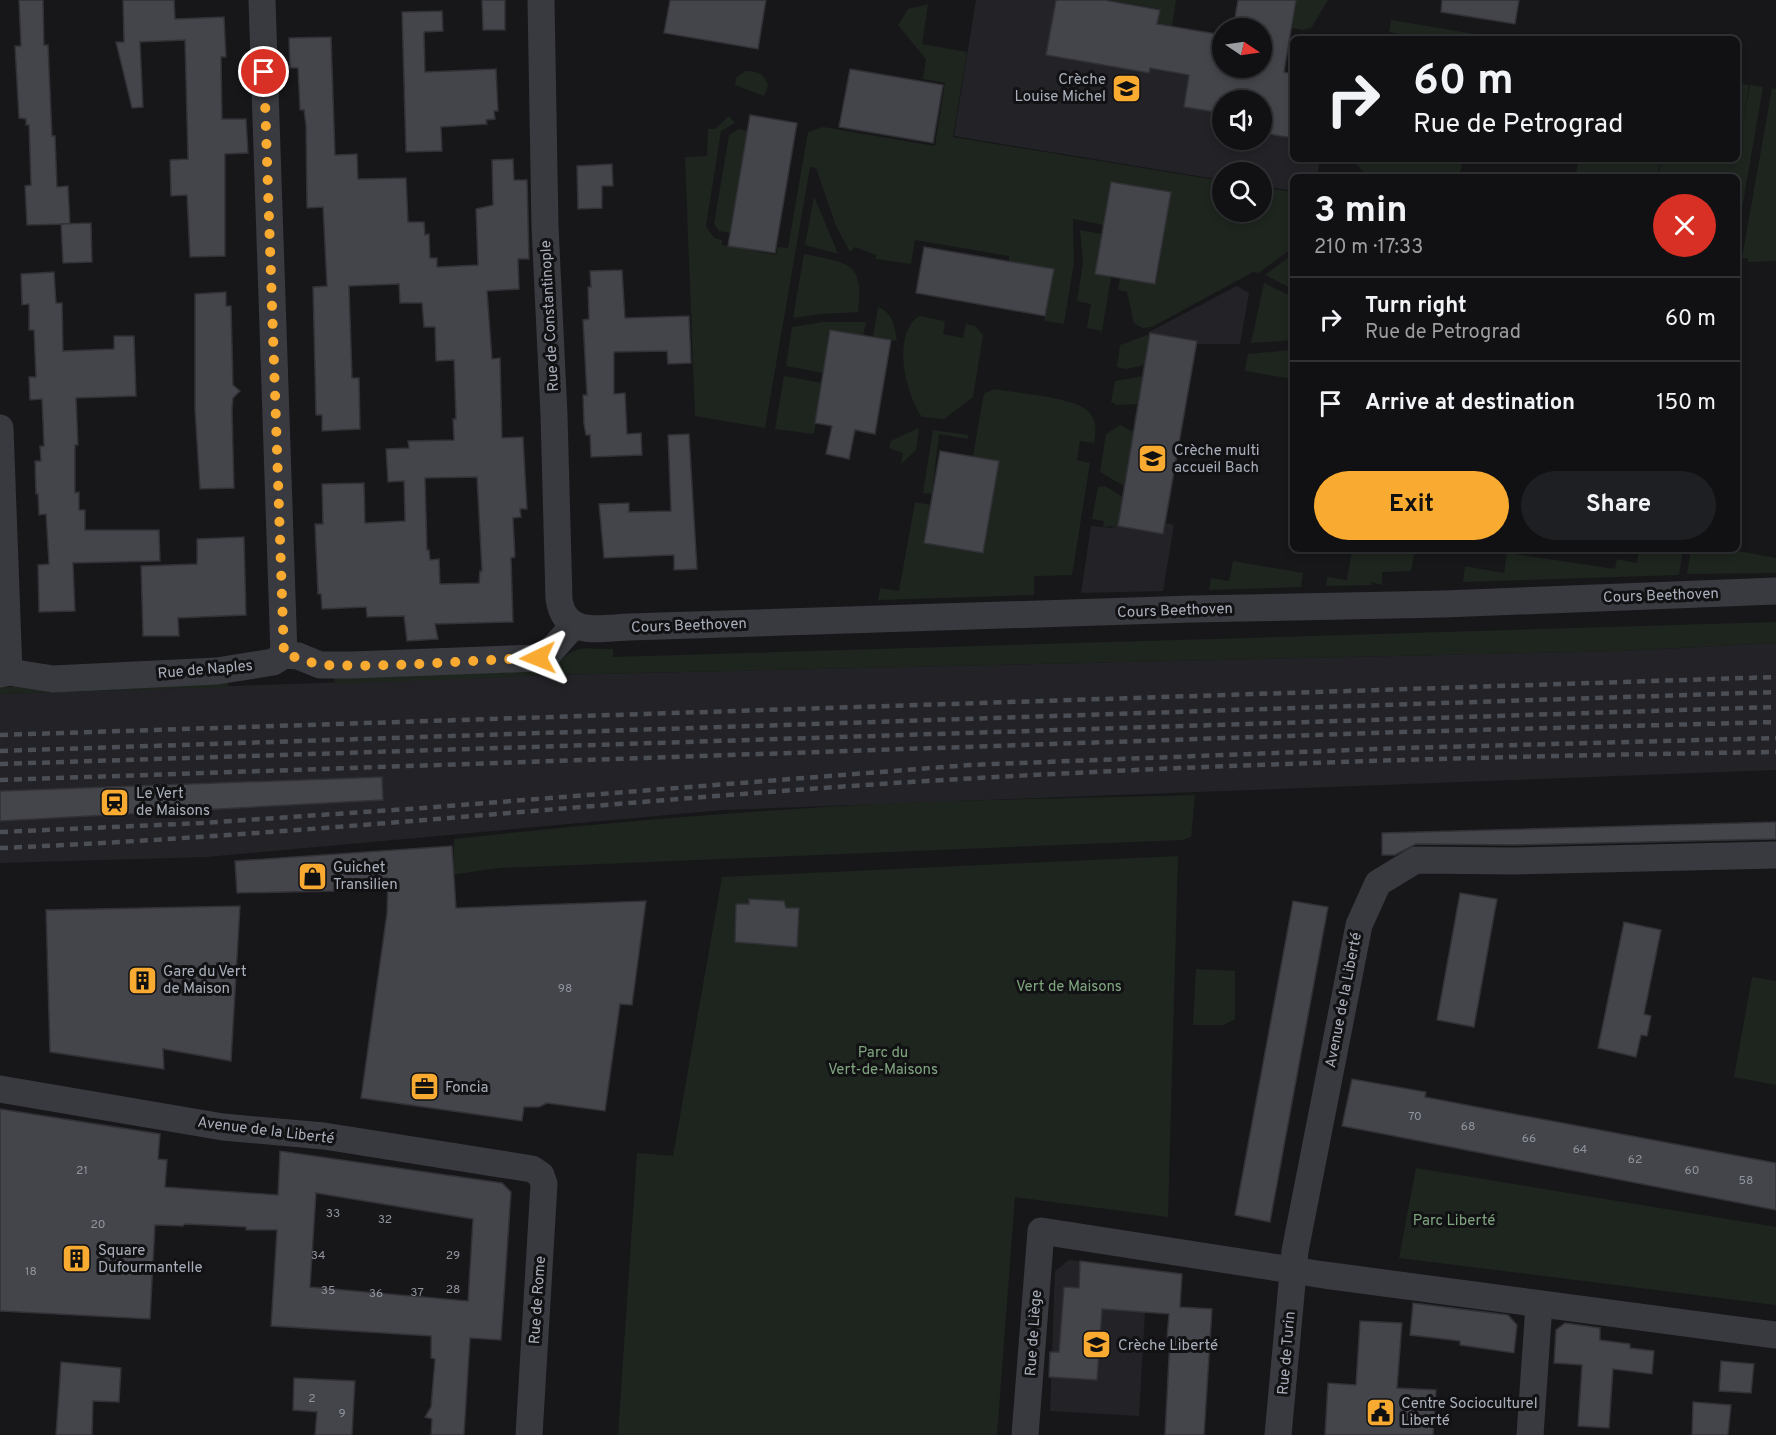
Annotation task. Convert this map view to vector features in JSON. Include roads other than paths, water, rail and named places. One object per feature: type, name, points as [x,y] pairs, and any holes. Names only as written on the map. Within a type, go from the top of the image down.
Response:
[{"type":"street","points":[[262,0],[284,655],[298,656],[320,665],[538,658],[549,653],[574,625]]},
{"type":"street","name":"Rue de Constantinople","points":[[541,0],[545,227],[554,415],[558,599],[566,619],[574,625]]},
{"type":"street","points":[[0,428],[5,673]]},
{"type":"street","name":"Cours Beethoven","points":[[574,625],[600,628],[1192,609],[1444,604],[1776,591]]},
{"type":"street","name":"Rue de Naples","points":[[5,673],[53,679],[217,671],[273,662],[284,655]]},
{"type":"street","name":"Avenue de la Liberté","points":[[1293,1271],[1303,1201],[1359,925],[1378,883],[1416,860],[1514,861],[1776,855]]},
{"type":"street","name":"Avenue de la Liberté","points":[[0,1089],[223,1126],[324,1136],[532,1169]]},
{"type":"street","name":"Rue de Rome","points":[[529,1435],[544,1184],[541,1175],[532,1169]]},
{"type":"street","name":"Rue de Liège","points":[[1025,1435],[1041,1231],[1293,1271]]},
{"type":"street","points":[[1293,1271],[1776,1335]]},
{"type":"street","name":"Rue de Turin","points":[[1278,1435],[1293,1271]]},
{"type":"street","points":[[1530,1435],[1539,1305]]},
{"type":"railway","points":[[0,735],[1776,677]]},
{"type":"railway","points":[[0,751],[1776,692]]},
{"type":"railway","points":[[0,764],[1776,707]]},
{"type":"railway","points":[[0,780],[1402,732],[1776,722]]},
{"type":"railway","points":[[0,832],[202,823],[423,808],[969,765],[1402,748],[1776,738]]},
{"type":"railway","points":[[0,848],[232,835],[811,789],[1033,775],[1352,762],[1776,752]]},
{"type":"place","name":"Crèche Louise Michel","points":[[1127,88]]},
{"type":"place","name":"Crèche multi accueil Bach","points":[[1153,459]]},
{"type":"place","name":"Le Vert de Maisons","points":[[115,802]]},
{"type":"place","name":"Guichet Transilien","points":[[312,876]]},
{"type":"place","name":"Gare du Vert de Maison","points":[[142,980]]},
{"type":"place","name":"Foncia","points":[[424,1087]]},
{"type":"place","name":"Square Dufourmantelle","points":[[77,1259]]},
{"type":"place","name":"Crèche Liberté","points":[[1097,1345]]},
{"type":"place","name":"Centre Socioculturel Liberté","points":[[1380,1412]]},
{"type":"park label","name":"Vert de Maisons","points":[[1069,986]]},
{"type":"park label","name":"Parc du Vert-de-Maisons","points":[[883,1060]]},
{"type":"park label","name":"Parc Liberté","points":[[1454,1220]]}]
